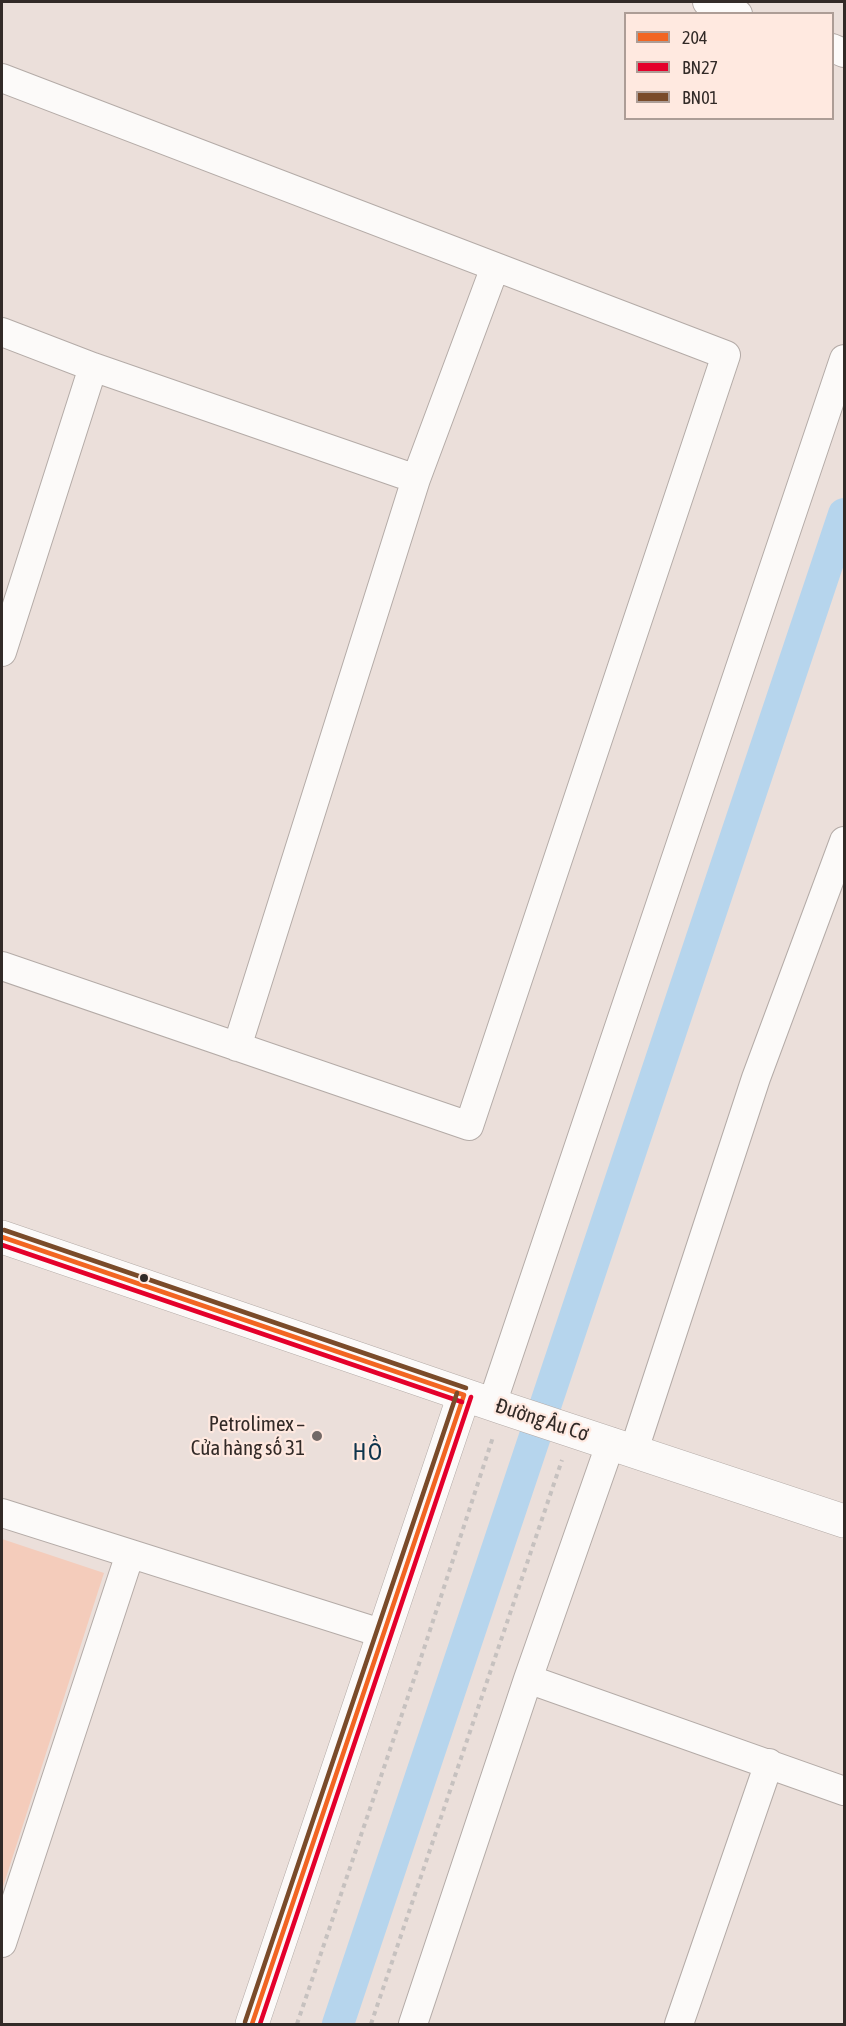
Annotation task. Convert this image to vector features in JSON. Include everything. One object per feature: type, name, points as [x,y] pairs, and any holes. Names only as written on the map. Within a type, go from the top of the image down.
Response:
[{"type":"main road","name":"Đường Âu Cơ","points":[[2,1237],[844,1521]]},
{"type":"main road","points":[[252,2025],[384,1634],[486,1402]]},
{"type":"street","points":[[707,2],[733,12]]},
{"type":"street","points":[[2,78],[726,355],[469,1126],[2,966]]},
{"type":"street","points":[[237,1047],[416,479],[495,267]]},
{"type":"street","points":[[2,332],[93,367],[416,479]]},
{"type":"street","points":[[486,1402],[844,359]]},
{"type":"street","points":[[2,652],[93,367]]},
{"type":"street","points":[[412,2025],[528,1679],[601,1439],[756,1078],[844,841]]},
{"type":"street","points":[[2,1513],[384,1634]]},
{"type":"street","points":[[2,1943],[130,1554]]},
{"type":"street","points":[[528,1679],[844,1791]]},
{"type":"street","points":[[680,2025],[769,1763]]},
{"type":"path","points":[[297,2025],[417,1670],[486,1402]]},
{"type":"path","points":[[371,2025],[601,1439]]},
{"type":"shaded area","points":[[2,1539],[104,1573],[2,1890]]},
{"type":"waterway","points":[[338,2024],[844,514]]},
{"type":"transit line","name":"BN01","points":[[4,1230],[466,1388]]},
{"type":"transit line","name":"204","points":[[2,1237],[464,1395]]},
{"type":"transit line","name":"BN27","points":[[2,1245],[462,1402]]},
{"type":"transit line","name":"BN01","points":[[245,2022],[457,1393]]},
{"type":"transit line","name":"204","points":[[252,2024],[464,1395]]},
{"type":"transit line","name":"BN27","points":[[260,2024],[471,1397]]},
{"type":"place","name":"Petrolimex – Cửa hàng số 31","points":[[317,1436]]},
{"type":"district","name":"HỒ","points":[[368,1452]]}]
